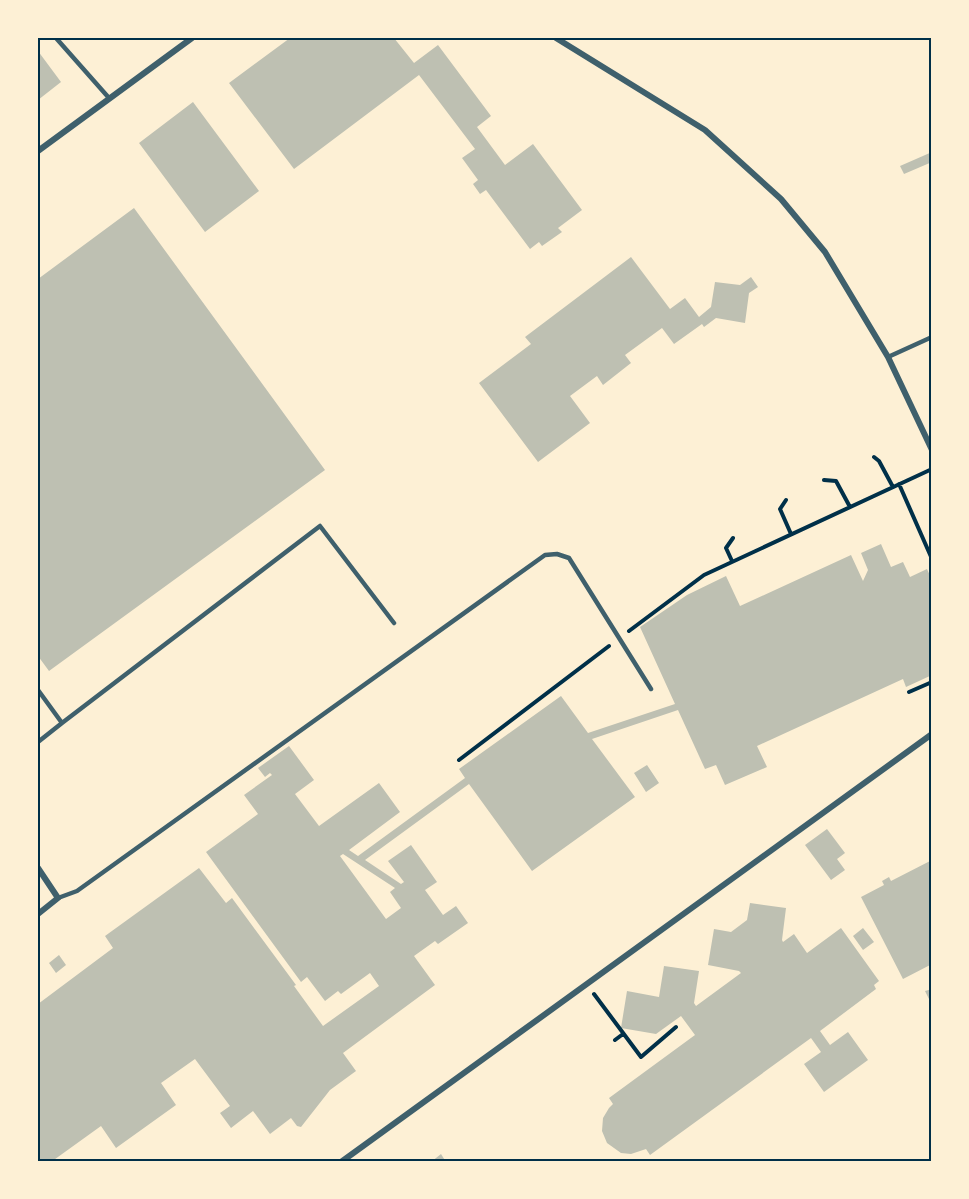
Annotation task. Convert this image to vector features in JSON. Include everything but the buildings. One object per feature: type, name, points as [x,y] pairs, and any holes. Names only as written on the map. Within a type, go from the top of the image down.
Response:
[{"type":"street","points":[[38,151],[192,38]]},
{"type":"street","points":[[556,38],[705,130],[781,198],[825,252],[888,357],[932,450]]},
{"type":"street","points":[[341,1161],[932,734]]},
{"type":"street","points":[[38,868],[58,898],[38,914]]},
{"type":"lane","points":[[56,38],[109,99]]},
{"type":"lane","points":[[888,357],[932,337]]},
{"type":"lane","points":[[38,742],[320,526],[394,623]]},
{"type":"lane","points":[[58,898],[77,891],[545,555],[557,554],[569,558],[651,688]]},
{"type":"lane","points":[[38,690],[62,723]]},
{"type":"path","points":[[874,457],[879,461],[893,487]]},
{"type":"path","points":[[459,760],[704,575],[932,469]]},
{"type":"path","points":[[824,480],[836,481],[850,507]]},
{"type":"path","points":[[899,484],[932,559]]},
{"type":"path","points":[[786,500],[780,509],[791,534]]},
{"type":"path","points":[[732,561],[726,548],[733,538]]},
{"type":"path","points":[[909,693],[932,682]]},
{"type":"path","points":[[586,984],[641,1057],[676,1027]]},
{"type":"path","points":[[615,1040],[623,1034]]}]
